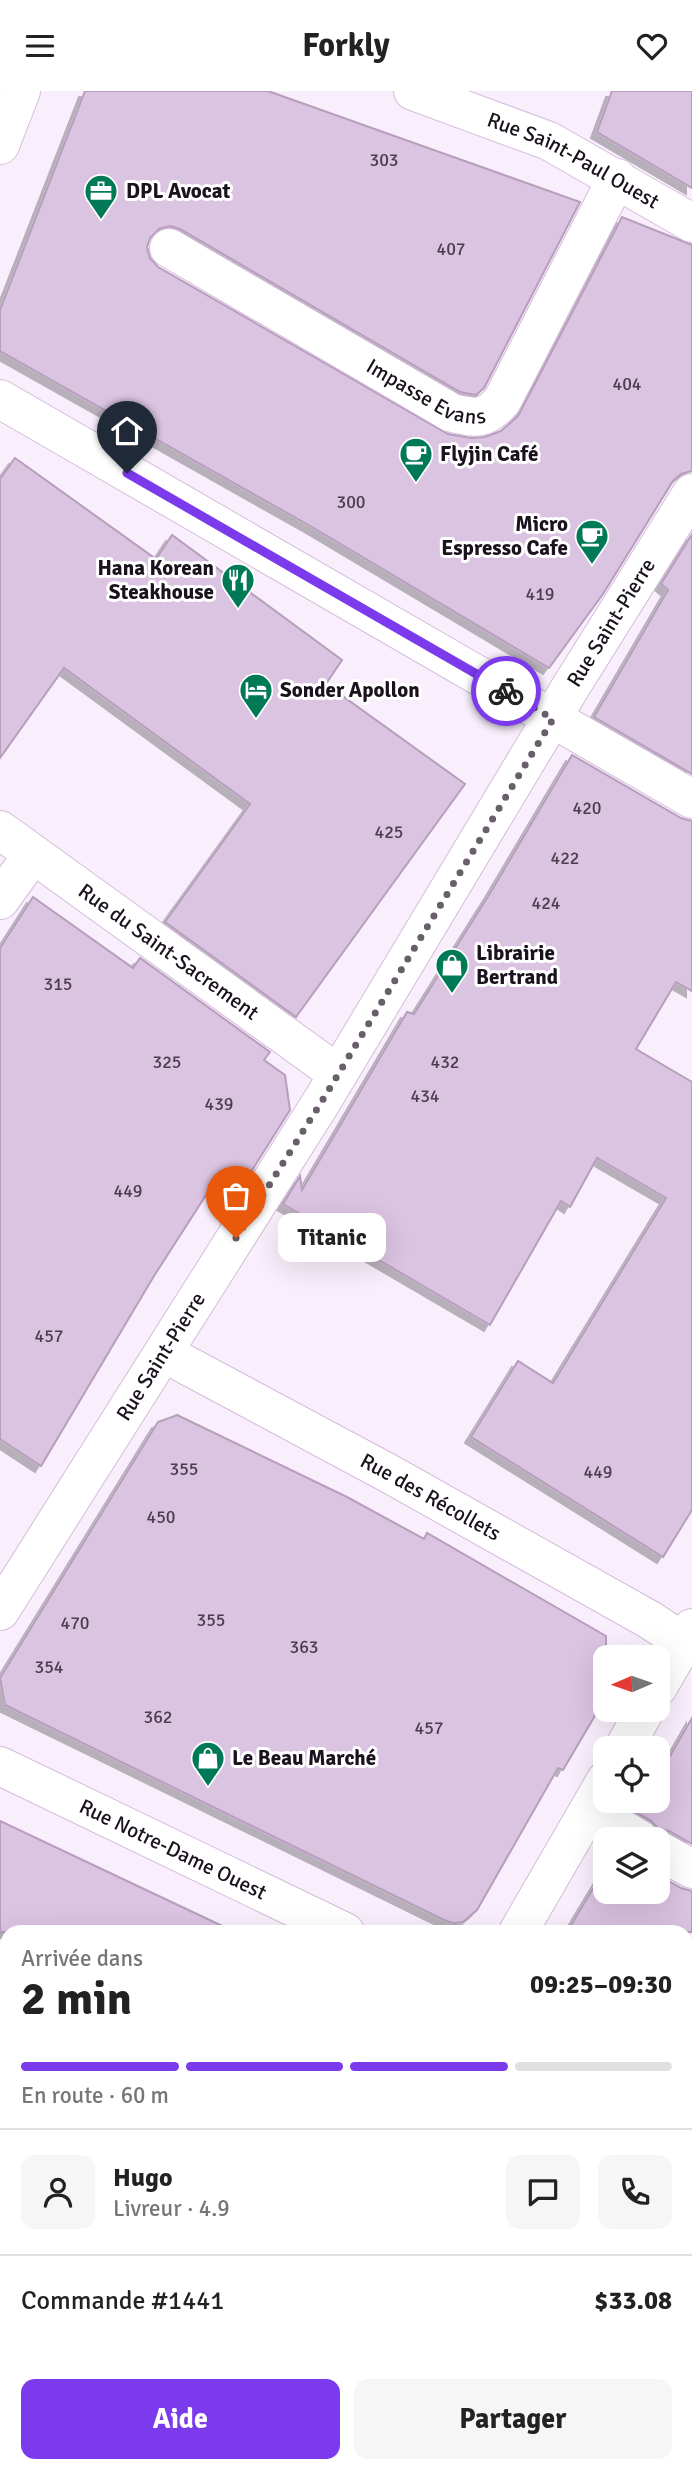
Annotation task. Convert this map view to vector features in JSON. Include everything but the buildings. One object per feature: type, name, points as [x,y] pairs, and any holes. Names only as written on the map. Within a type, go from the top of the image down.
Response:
[{"type":"street","points":[[0,145],[21,91]]},
{"type":"street","name":"Rue Saint-Paul Ouest","points":[[413,91],[549,141],[692,223]]},
{"type":"street","name":"Impasse Evans","points":[[169,248],[452,413],[478,418],[492,412],[502,401],[617,178]]},
{"type":"street","points":[[0,398],[692,799]]},
{"type":"street","name":"Rue Saint-Pierre","points":[[0,1612],[338,1074],[692,493]]},
{"type":"street","name":"Rue du Saint-Sacrement","points":[[0,830],[338,1074]]},
{"type":"street","points":[[0,900],[33,854]]},
{"type":"street","name":"Rue des Récollets","points":[[164,1353],[388,1473],[650,1621],[689,1639]]},
{"type":"street","points":[[670,1668],[689,1639]]},
{"type":"street","name":"Rue Notre-Dame Ouest","points":[[0,1766],[298,1922]]},
{"type":"street","points":[[522,1925],[593,1802]]},
{"type":"street","points":[[614,1813],[628,1827]]},
{"type":"street","points":[[670,1857],[692,1869]]},
{"type":"way so far","points":[[236,1238],[553,719],[506,691]]},
{"type":"place","name":"DPL Avocat","points":[[101,221]]},
{"type":"place","name":"Flyjin Café","points":[[416,484]]},
{"type":"place","name":"Micro Espresso Cafe","points":[[592,566]]},
{"type":"place","name":"Hana Korean Steakhouse","points":[[238,610]]},
{"type":"place","name":"Sonder Apollon","points":[[256,720]]},
{"type":"place","name":"Librairie Bertrand","points":[[452,995]]},
{"type":"place","name":"Titanic","points":[[236,1238]]},
{"type":"place","name":"Le Beau Marché","points":[[208,1788]]},
{"type":"route","points":[[127,473],[506,691]]}]
